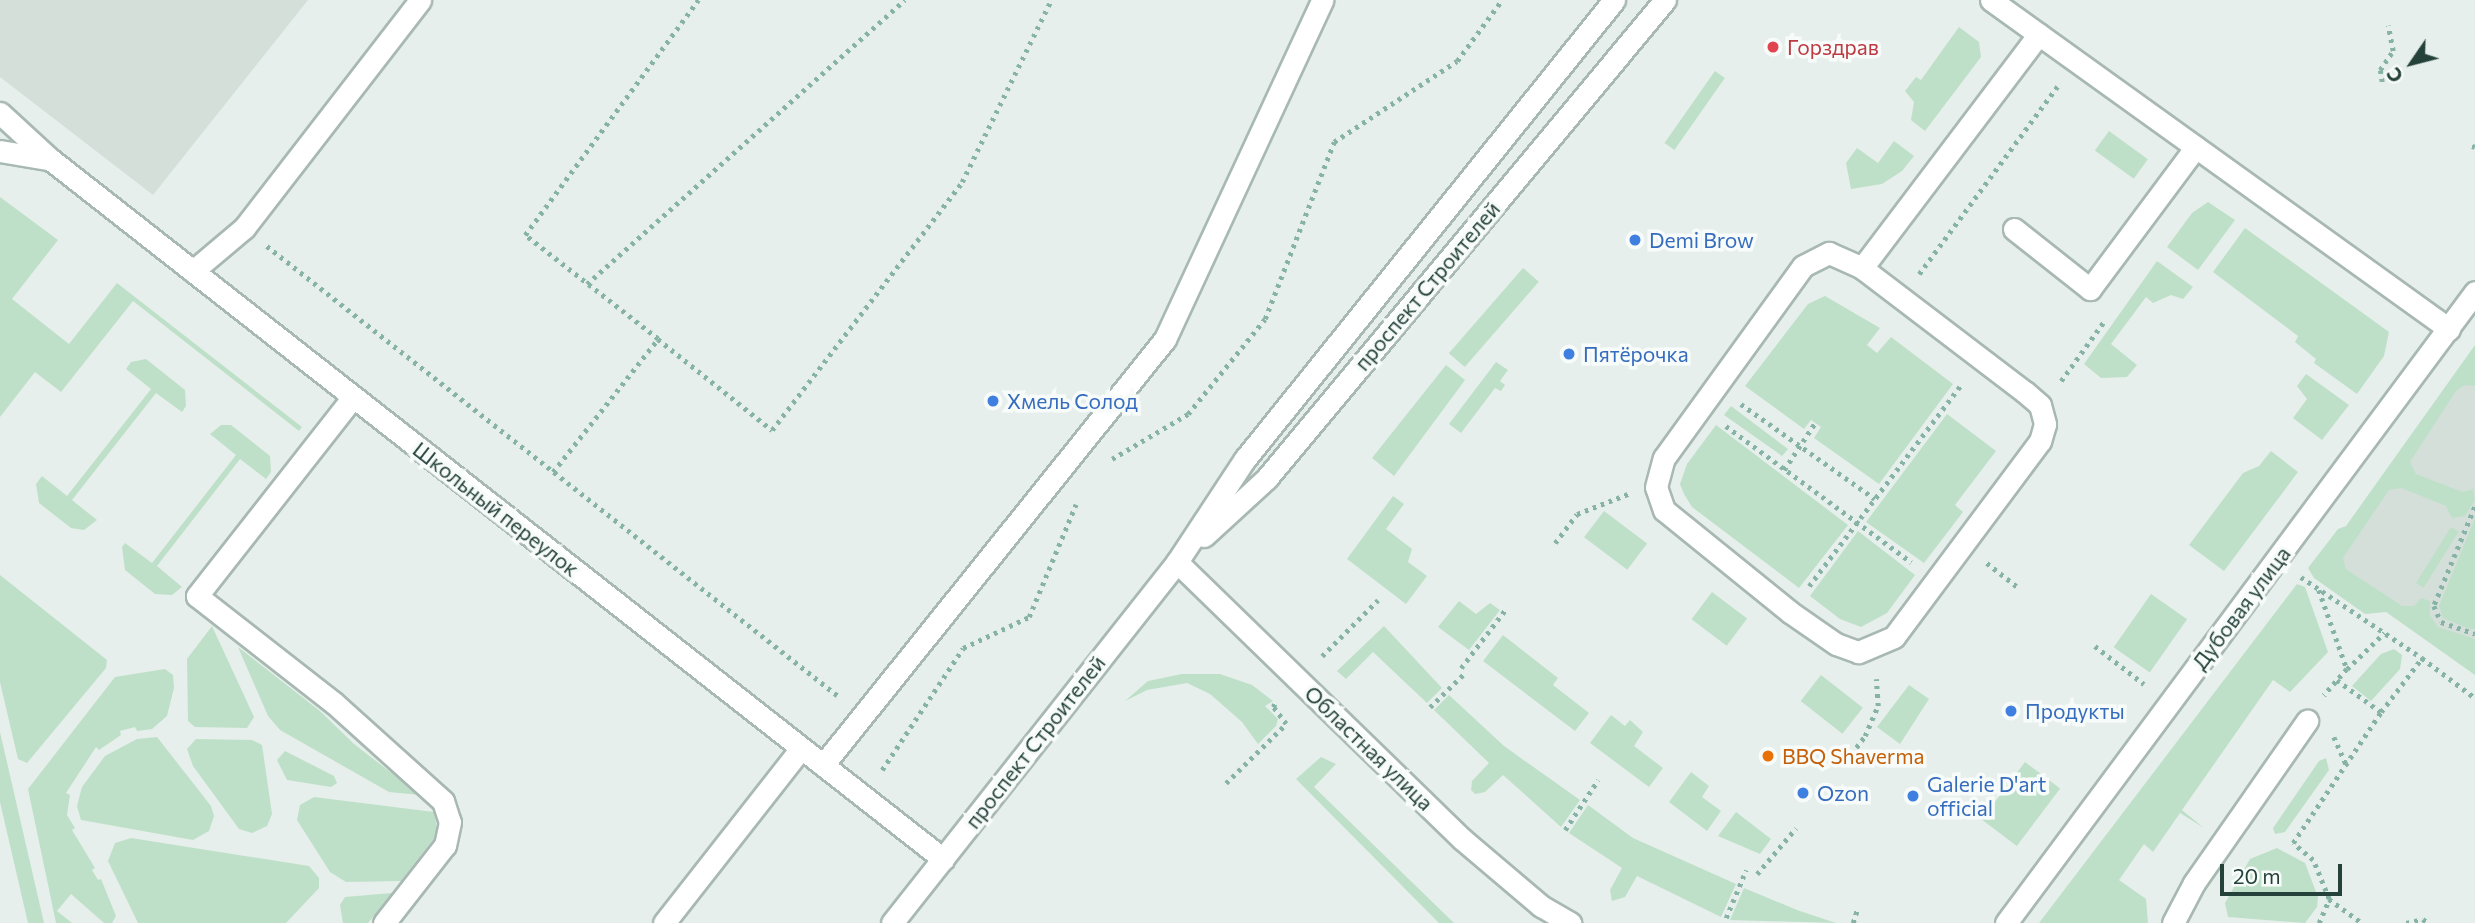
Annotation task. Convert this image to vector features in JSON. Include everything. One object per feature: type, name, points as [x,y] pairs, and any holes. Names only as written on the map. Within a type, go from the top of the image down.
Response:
[{"type":"street","points":[[193,271],[244,228],[420,0]]},
{"type":"street","points":[[823,765],[1165,339],[1322,0]]},
{"type":"street","name":"проспект Строителей","points":[[892,923],[1177,562],[1245,459],[1614,0]]},
{"type":"street","name":"проспект Строителей","points":[[1177,562],[1267,478],[1665,0]]},
{"type":"street","points":[[1991,0],[2449,329]]},
{"type":"street","points":[[1862,268],[2039,34]]},
{"type":"street","name":"Школьный переулок","points":[[0,113],[50,159],[943,859]]},
{"type":"street","points":[[2014,229],[2090,289],[2196,147]]},
{"type":"street","name":"Школьный переулок","points":[[0,151],[50,159]]},
{"type":"street","points":[[1829,253],[1862,268],[1981,358],[2040,405],[2045,424],[2040,441],[1894,637],[1874,647],[1858,652],[1836,644],[1790,612],[1664,510],[1656,487],[1664,458],[1810,259],[1829,253]]},
{"type":"street","name":"Дубовая улица","points":[[2006,923],[2475,292]]},
{"type":"street","points":[[353,397],[197,596],[334,703],[443,802],[450,822],[445,845],[384,923]]},
{"type":"street","name":"Областная улица","points":[[1177,562],[1462,839],[1541,906],[1570,923]]},
{"type":"street","points":[[2173,923],[2194,883],[2307,721]]},
{"type":"street","points":[[664,923],[801,748]]},
{"type":"path","points":[[698,0],[525,235],[772,430],[962,182],[1051,0]]},
{"type":"path","points":[[587,284],[905,0]]},
{"type":"path","points":[[1100,466],[1188,414],[1265,319],[1334,142],[1457,61],[1502,0]]},
{"type":"path","points":[[2382,82],[2380,70],[2393,51],[2388,25]]},
{"type":"path","points":[[1934,254],[2076,61]]},
{"type":"path","points":[[244,228],[863,715]]},
{"type":"path","points":[[2073,364],[2104,323]]},
{"type":"path","points":[[553,472],[657,339]]},
{"type":"path","points":[[1790,612],[1981,358]]},
{"type":"path","points":[[1716,386],[1875,499]]},
{"type":"path","points":[[1701,407],[1937,581]]},
{"type":"path","points":[[1784,470],[1815,424]]},
{"type":"path","points":[[1555,543],[1577,514],[1601,501],[1656,487]]},
{"type":"path","points":[[864,797],[964,648],[1029,617],[1079,496]]},
{"type":"path","points":[[2475,507],[2434,606],[2441,622],[2475,634]]},
{"type":"path","points":[[1964,546],[2019,588]]},
{"type":"path","points":[[2278,558],[2319,590],[2422,658],[2475,698]]},
{"type":"path","points":[[2319,590],[2347,669]]},
{"type":"path","points":[[1322,656],[1378,600]]},
{"type":"path","points":[[1430,707],[1463,670],[1506,609]]},
{"type":"path","points":[[2318,702],[2384,633]]},
{"type":"path","points":[[2095,646],[2170,703]]},
{"type":"path","points":[[1846,761],[1865,736],[1878,706],[1874,647]]},
{"type":"path","points":[[2362,923],[2329,899],[2313,860],[2293,843],[2381,712],[2422,658]]},
{"type":"path","points":[[2337,680],[2381,712]]},
{"type":"path","points":[[1226,783],[1286,724],[1273,706],[1275,703]]},
{"type":"path","points":[[2330,727],[2346,764]]},
{"type":"path","points":[[1565,830],[1598,780]]},
{"type":"path","points":[[1757,874],[1796,828]]},
{"type":"path","points":[[1726,918],[1746,870]]},
{"type":"path","points":[[2319,923],[2329,899]]},
{"type":"path","points":[[1853,923],[1857,909]]},
{"type":"path","points":[[2406,923],[2423,919],[2428,923]]},
{"type":"shaded area","points":[[0,0],[308,0],[153,195],[0,77]]},
{"type":"shaded area","points":[[2475,346],[2475,673],[2321,565]]},
{"type":"green space","points":[[1959,27],[1979,42],[1981,57],[1925,131],[1911,120],[1914,102],[1905,91],[1916,77],[1921,80]]},
{"type":"green space","points":[[1715,71],[1725,78],[1674,150],[1665,143]]},
{"type":"green space","points":[[2109,131],[2148,159],[2134,179],[2095,150]]},
{"type":"green space","points":[[1894,141],[1914,156],[1902,171],[1882,184],[1851,189],[1846,163],[1857,148],[1878,163]]},
{"type":"green space","points":[[0,197],[58,240],[12,299],[69,344],[117,283],[302,427],[299,431],[133,301],[61,392],[35,372],[0,417]]},
{"type":"green space","points":[[2208,202],[2235,220],[2198,270],[2167,247],[2192,213]]},
{"type":"green space","points":[[2245,228],[2389,332],[2384,356],[2357,394],[2314,363],[2316,359],[2295,342],[2298,336],[2213,272]]},
{"type":"green space","points":[[2157,261],[2193,287],[2183,299],[2171,295],[2153,303],[2146,297],[2111,344],[2137,365],[2127,377],[2101,378],[2084,364]]},
{"type":"green space","points":[[1523,268],[1539,282],[1465,367],[1449,353]]},
{"type":"green space","points":[[1825,296],[1880,328],[1867,345],[1877,353],[1891,337],[1953,384],[1879,484],[1814,438],[1821,427],[1811,420],[1804,429],[1745,386],[1808,304]]},
{"type":"green space","points":[[2475,345],[2475,386],[2465,385],[2456,391],[2410,462],[2416,474],[2463,492],[2473,489],[2475,500],[2465,516],[2452,518],[2446,506],[2401,488],[2389,490],[2343,558],[2346,569],[2402,606],[2414,606],[2421,598],[2430,601],[2430,615],[2438,627],[2475,639],[2475,675],[2386,612],[2365,614],[2314,578],[2308,568],[2338,529],[2346,526]]},
{"type":"green space","points":[[146,359],[185,390],[186,406],[182,412],[156,393],[72,500],[97,520],[84,530],[71,528],[39,503],[36,484],[42,476],[67,496],[151,389],[126,369],[131,362]]},
{"type":"green space","points":[[1496,362],[1508,370],[1500,381],[1505,385],[1501,391],[1495,388],[1461,433],[1449,424]]},
{"type":"green space","points":[[1446,365],[1465,380],[1394,476],[1372,458]]},
{"type":"green space","points":[[2306,374],[2349,405],[2322,440],[2293,418],[2307,399],[2297,386]]},
{"type":"green space","points":[[1731,406],[1788,449],[1782,456],[1724,415]]},
{"type":"green space","points":[[1947,414],[1996,451],[1955,505],[1963,512],[1924,563],[1866,522]]},
{"type":"green space","points":[[221,425],[231,425],[270,456],[271,472],[266,479],[240,459],[157,566],[182,587],[172,595],[155,594],[125,570],[122,547],[125,543],[152,563],[236,455],[210,434]]},
{"type":"green space","points":[[1716,425],[1848,525],[1799,588],[1692,507],[1684,494],[1680,484],[1687,464]]},
{"type":"green space","points":[[2271,451],[2298,472],[2224,571],[2189,545],[2243,473],[2259,466]]},
{"type":"green space","points":[[1393,496],[1404,504],[1386,529],[1412,549],[1408,562],[1427,576],[1406,604],[1347,559]]},
{"type":"green space","points":[[1604,511],[1647,543],[1627,570],[1584,537]]},
{"type":"green space","points":[[2475,518],[2475,629],[2470,629],[2443,618],[2439,606]]},
{"type":"green space","points":[[2451,527],[2459,532],[2424,588],[2416,583]]},
{"type":"green space","points":[[1858,531],[1915,575],[1887,613],[1861,627],[1840,619],[1810,596]]},
{"type":"green space","points":[[0,575],[107,660],[106,668],[27,763],[18,759],[0,682]]},
{"type":"green space","points":[[2297,584],[2305,587],[2328,652],[2290,692],[2273,680],[2182,810],[2204,828],[2180,813],[2153,852],[2144,844],[2119,880],[2146,899],[2148,923],[2039,923]]},
{"type":"green space","points":[[1712,592],[1747,618],[1727,646],[1692,619]]},
{"type":"green space","points":[[2151,594],[2187,619],[2150,672],[2114,647]]},
{"type":"green space","points":[[1459,601],[1476,614],[1490,603],[1500,610],[1469,650],[1438,627]]},
{"type":"green space","points":[[212,626],[254,717],[247,728],[195,727],[188,721],[187,659]]},
{"type":"green space","points":[[1384,626],[1442,688],[1427,703],[1373,652],[1346,679],[1337,671]]},
{"type":"green space","points":[[1503,635],[1558,678],[1553,685],[1589,713],[1575,731],[1483,661]]},
{"type":"green space","points":[[238,647],[420,795],[389,792],[280,730],[268,716]]},
{"type":"green space","points":[[2394,649],[2402,655],[2400,669],[2371,701],[2352,686],[2381,654]]},
{"type":"green space","points":[[165,669],[173,675],[174,688],[167,716],[152,729],[137,731],[135,727],[120,731],[121,735],[99,750],[96,747],[66,793],[70,795],[67,815],[75,828],[72,830],[95,868],[92,870],[98,880],[101,879],[116,916],[112,923],[104,923],[71,894],[57,911],[72,923],[56,923],[28,789],[115,677]]},
{"type":"green space","points":[[1182,674],[1220,674],[1252,685],[1273,701],[1265,706],[1278,719],[1276,726],[1258,744],[1242,722],[1210,694],[1187,683],[1147,690],[1125,701],[1148,681]]},
{"type":"green space","points":[[1821,675],[1863,708],[1842,734],[1801,701]]},
{"type":"green space","points":[[1909,685],[1929,699],[1900,744],[1877,727]]},
{"type":"green space","points":[[1449,695],[1504,746],[1580,800],[1561,827],[1503,775],[1485,792],[1475,794],[1471,790],[1472,781],[1489,763],[1434,710]]},
{"type":"green space","points":[[1611,715],[1625,726],[1630,720],[1643,732],[1634,746],[1663,768],[1649,787],[1590,743]]},
{"type":"green space","points":[[0,732],[44,923],[28,923],[0,802]]},
{"type":"green space","points":[[157,737],[211,806],[214,816],[209,831],[193,840],[81,820],[77,806],[82,787],[105,756],[137,739]]},
{"type":"green space","points":[[196,739],[252,740],[262,745],[272,814],[267,826],[252,833],[239,829],[193,766],[187,749]]},
{"type":"green space","points":[[285,751],[334,776],[337,783],[331,787],[287,780],[277,760]]},
{"type":"green space","points":[[1321,757],[1336,764],[1314,787],[1454,923],[1439,923],[1296,779]]},
{"type":"green space","points":[[2326,758],[2329,770],[2285,832],[2275,834],[2273,828],[2319,761]]},
{"type":"green space","points":[[2025,762],[2060,788],[2017,846],[1982,820]]},
{"type":"green space","points":[[1691,772],[1709,786],[1702,797],[1721,811],[1707,831],[1669,802]]},
{"type":"green space","points":[[314,797],[434,812],[438,833],[401,881],[346,882],[330,872],[297,820],[300,805]]},
{"type":"green space","points":[[1588,805],[1633,838],[1736,884],[1721,917],[1637,876],[1625,897],[1612,901],[1610,890],[1622,868],[1569,833]]},
{"type":"green space","points":[[1736,812],[1771,839],[1760,854],[1718,836]]},
{"type":"green space","points":[[131,838],[309,866],[319,878],[319,888],[286,923],[138,923],[108,861],[115,843]]},
{"type":"green space","points":[[2277,848],[2305,863],[2318,897],[2317,907],[2305,923],[2228,917],[2225,903],[2250,859]]},
{"type":"green space","points":[[1744,888],[1797,910],[1836,923],[1730,920]]},
{"type":"green space","points":[[392,893],[368,923],[343,923],[340,905],[345,897]]},
{"type":"place","name":"Горздрав","points":[[1773,47]]},
{"type":"place","name":"Demi Brow","points":[[1635,240]]},
{"type":"place","name":"Пятёрочка","points":[[1569,354]]},
{"type":"place","name":"Хмель Солод","points":[[993,401]]},
{"type":"place","name":"Продукты","points":[[2011,711]]},
{"type":"place","name":"BBQ Shaverma","points":[[1768,756]]},
{"type":"place","name":"Ozon","points":[[1803,793]]},
{"type":"place","name":"Galerie D'art official","points":[[1913,796]]}]
